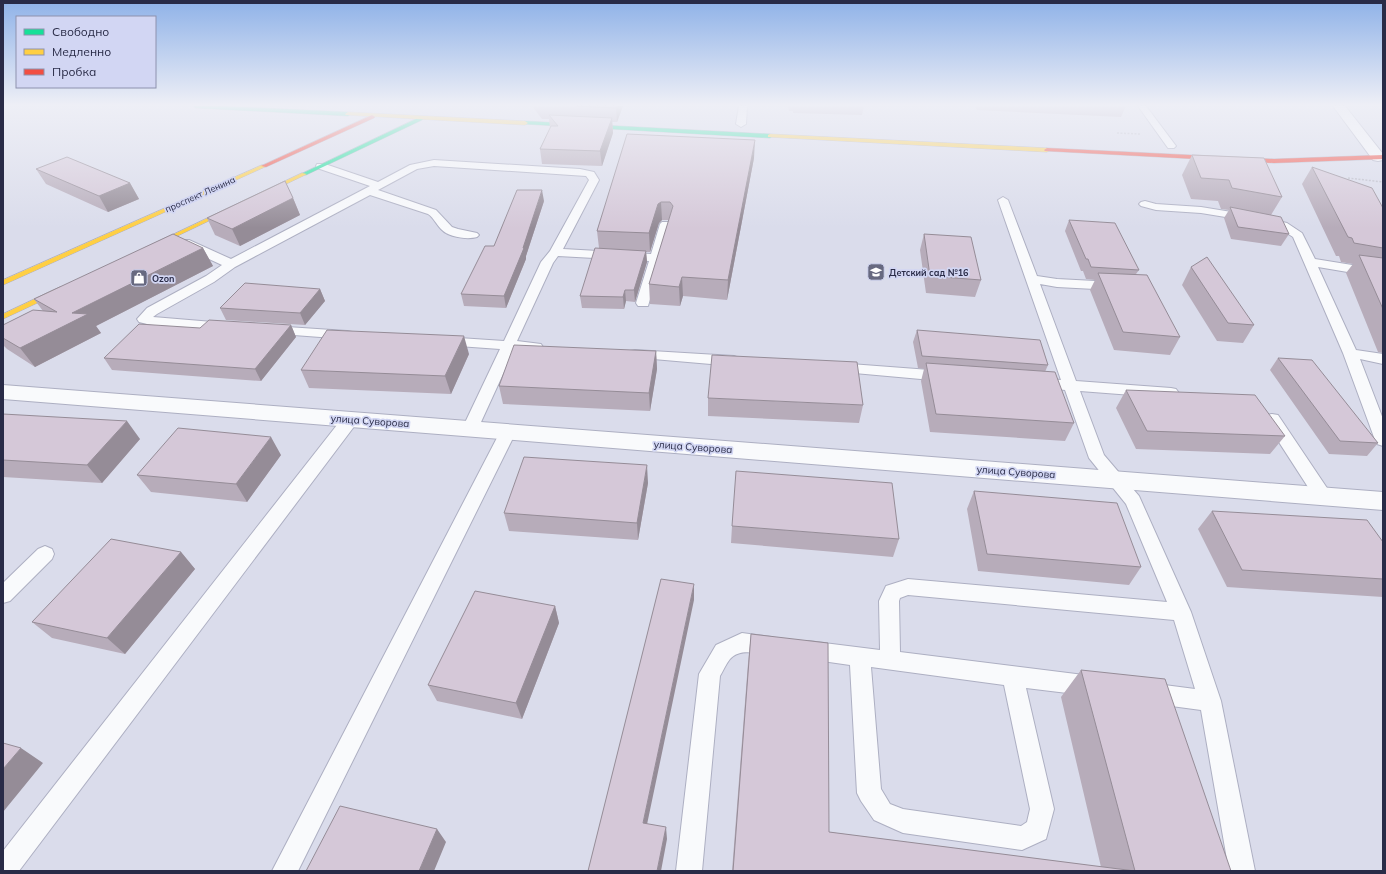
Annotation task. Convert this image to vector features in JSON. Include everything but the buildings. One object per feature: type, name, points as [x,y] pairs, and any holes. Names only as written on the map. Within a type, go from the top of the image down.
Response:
[{"type":"street","name":"проспект Ленина","points":[[3,282],[306,147]]},
{"type":"street","points":[[140,252],[362,147]]},
{"type":"street","points":[[979,147],[1195,158],[1306,161],[1381,160]]},
{"type":"street","points":[[1371,147],[1381,160]]},
{"type":"street","points":[[1277,152],[1381,160]]},
{"type":"street","points":[[3,317],[75,283]]},
{"type":"street","name":"улица Суворова","points":[[5,394],[1383,501]]},
{"type":"lane","points":[[241,328],[155,322],[144,318],[152,311],[210,279],[231,264],[414,167],[434,163],[580,172],[590,174],[594,180],[555,252],[547,262],[470,429]]},
{"type":"lane","points":[[321,166],[432,212],[438,216],[446,227],[452,231],[473,235]]},
{"type":"lane","points":[[1003,200],[1097,458],[1133,501],[1181,612],[1210,701],[1242,871]]},
{"type":"lane","points":[[1145,204],[1156,207],[1209,211],[1256,219],[1283,225],[1298,235],[1350,352],[1383,440]]},
{"type":"lane","points":[[643,303],[666,224]]},
{"type":"lane","points":[[168,239],[185,243],[231,264]]},
{"type":"lane","points":[[555,252],[656,258]]},
{"type":"lane","points":[[1310,262],[1383,274]]},
{"type":"lane","points":[[1032,279],[1057,283],[1125,286]]},
{"type":"lane","points":[[257,329],[359,335]]},
{"type":"lane","points":[[430,340],[548,348]]},
{"type":"lane","points":[[1350,352],[1383,359]]},
{"type":"lane","points":[[619,353],[745,362]]},
{"type":"lane","points":[[823,367],[957,377]]},
{"type":"lane","points":[[1026,382],[1181,394]]},
{"type":"lane","points":[[1260,406],[1266,411],[1323,496]]},
{"type":"lane","points":[[3,871],[350,420]]},
{"type":"lane","points":[[285,871],[508,432]]},
{"type":"lane","points":[[3,595],[45,554]]},
{"type":"lane","points":[[890,661],[889,600],[893,592],[908,587],[1181,612]]},
{"type":"lane","points":[[688,871],[710,674],[723,652],[742,642],[1108,688]]},
{"type":"lane","points":[[860,657],[869,794],[882,812],[903,821],[1022,838],[1037,830],[1042,809],[1013,676]]},
{"type":"lane","points":[[1132,691],[1210,701]]},
{"type":"traffic: fast","points":[[304,174],[361,147]]},
{"type":"traffic: slow","points":[[983,147],[1047,150]]},
{"type":"traffic: slow","points":[[3,283],[264,166]]},
{"type":"traffic: slow","points":[[148,248],[304,174]]},
{"type":"traffic: slow","points":[[3,317],[63,289]]},
{"type":"traffic: jam","points":[[264,166],[306,147]]},
{"type":"traffic: jam","points":[[1047,150],[1274,161],[1383,157]]},
{"type":"place","name":"Детский сад №16","points":[[876,272]]},
{"type":"place","name":"Ozon","points":[[139,278]]}]
